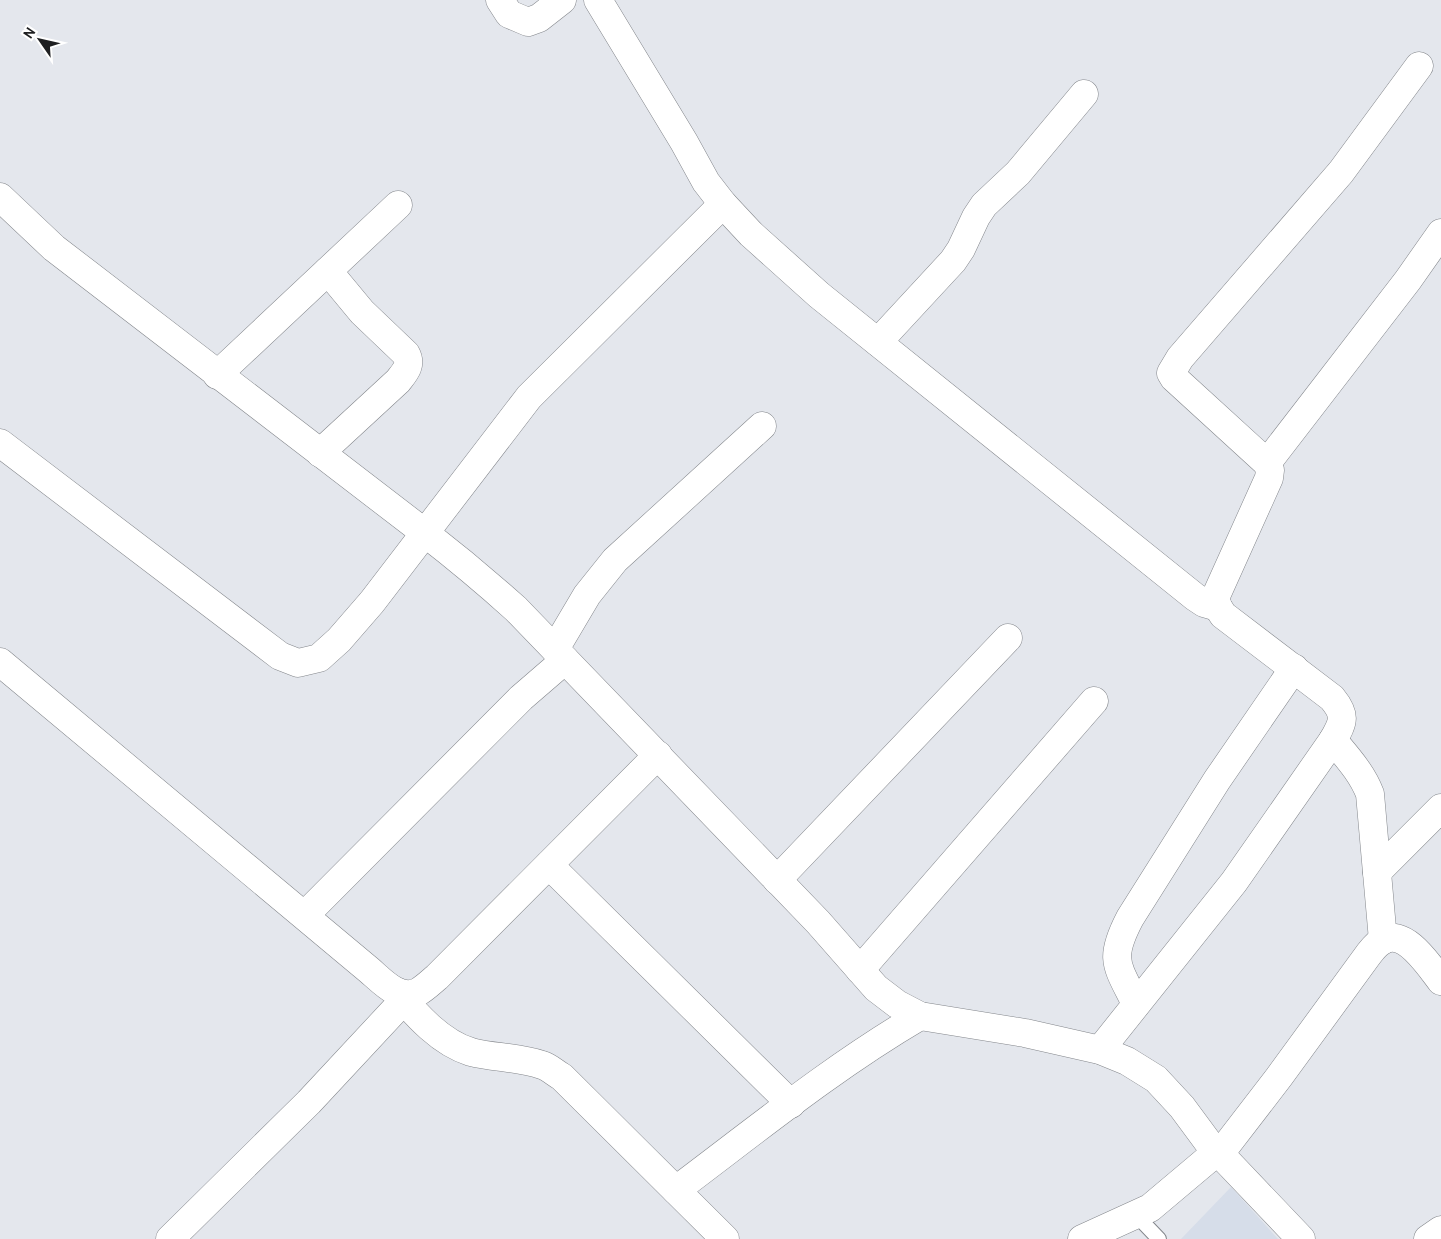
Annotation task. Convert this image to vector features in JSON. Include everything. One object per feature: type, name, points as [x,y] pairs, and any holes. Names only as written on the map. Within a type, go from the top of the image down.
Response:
[{"type":"street","points":[[500,0],[509,14],[519,20],[528,22],[539,18],[562,0]]},
{"type":"street","points":[[598,0],[706,182],[723,204],[751,234],[819,295],[1195,597],[1204,603],[1218,606]]},
{"type":"street","points":[[1100,1050],[1234,882],[1333,740],[1343,718],[1341,709],[1332,698],[1223,614],[1218,606],[1216,598],[1269,478],[1270,470],[1267,463],[1174,378],[1171,373],[1180,358],[1341,172],[1419,66]]},
{"type":"street","points":[[878,342],[953,261],[984,205],[1018,173],[1084,94]]},
{"type":"street","points":[[0,197],[54,248],[425,533],[498,592],[818,922],[876,988],[897,1004],[920,1016],[1025,1033],[1100,1050],[1127,1061],[1156,1079],[1182,1107],[1218,1154],[1301,1239]]},
{"type":"street","points":[[217,375],[398,204]]},
{"type":"street","points":[[0,443],[280,656],[298,663],[319,658],[339,640],[372,602],[529,397],[723,204]]},
{"type":"street","points":[[1267,463],[1408,280],[1441,234]]},
{"type":"street","points":[[320,453],[398,381],[408,369],[409,360],[406,354],[362,312],[328,271]]},
{"type":"street","points":[[305,915],[521,698],[560,655],[587,595],[615,560],[762,426]]},
{"type":"street","points":[[777,880],[1008,638]]},
{"type":"street","points":[[0,662],[305,915],[400,996],[436,1032],[470,1052],[519,1059],[544,1066],[562,1077],[725,1239]]},
{"type":"street","points":[[1136,1004],[1116,959],[1121,935],[1217,780],[1294,668]]},
{"type":"street","points":[[860,970],[1094,701]]},
{"type":"street","points":[[1333,740],[1358,771],[1370,794],[1382,940]]},
{"type":"street","points":[[170,1239],[309,1102],[400,996],[418,992],[437,977],[658,755]]},
{"type":"street","points":[[1377,872],[1441,808]]},
{"type":"street","points":[[549,865],[791,1104]]},
{"type":"street","points":[[1082,1239],[1150,1208],[1218,1154],[1279,1078],[1368,955],[1382,940],[1392,938],[1406,942],[1415,948],[1441,981]]},
{"type":"street","points":[[676,1190],[852,1058],[920,1016]]},
{"type":"street","points":[[1428,1239],[1441,1230]]},
{"type":"lane","points":[[1136,1214],[1159,1239]]},
{"type":"shaded area","points":[[1231,1187],[1278,1239],[1181,1239]]}]
